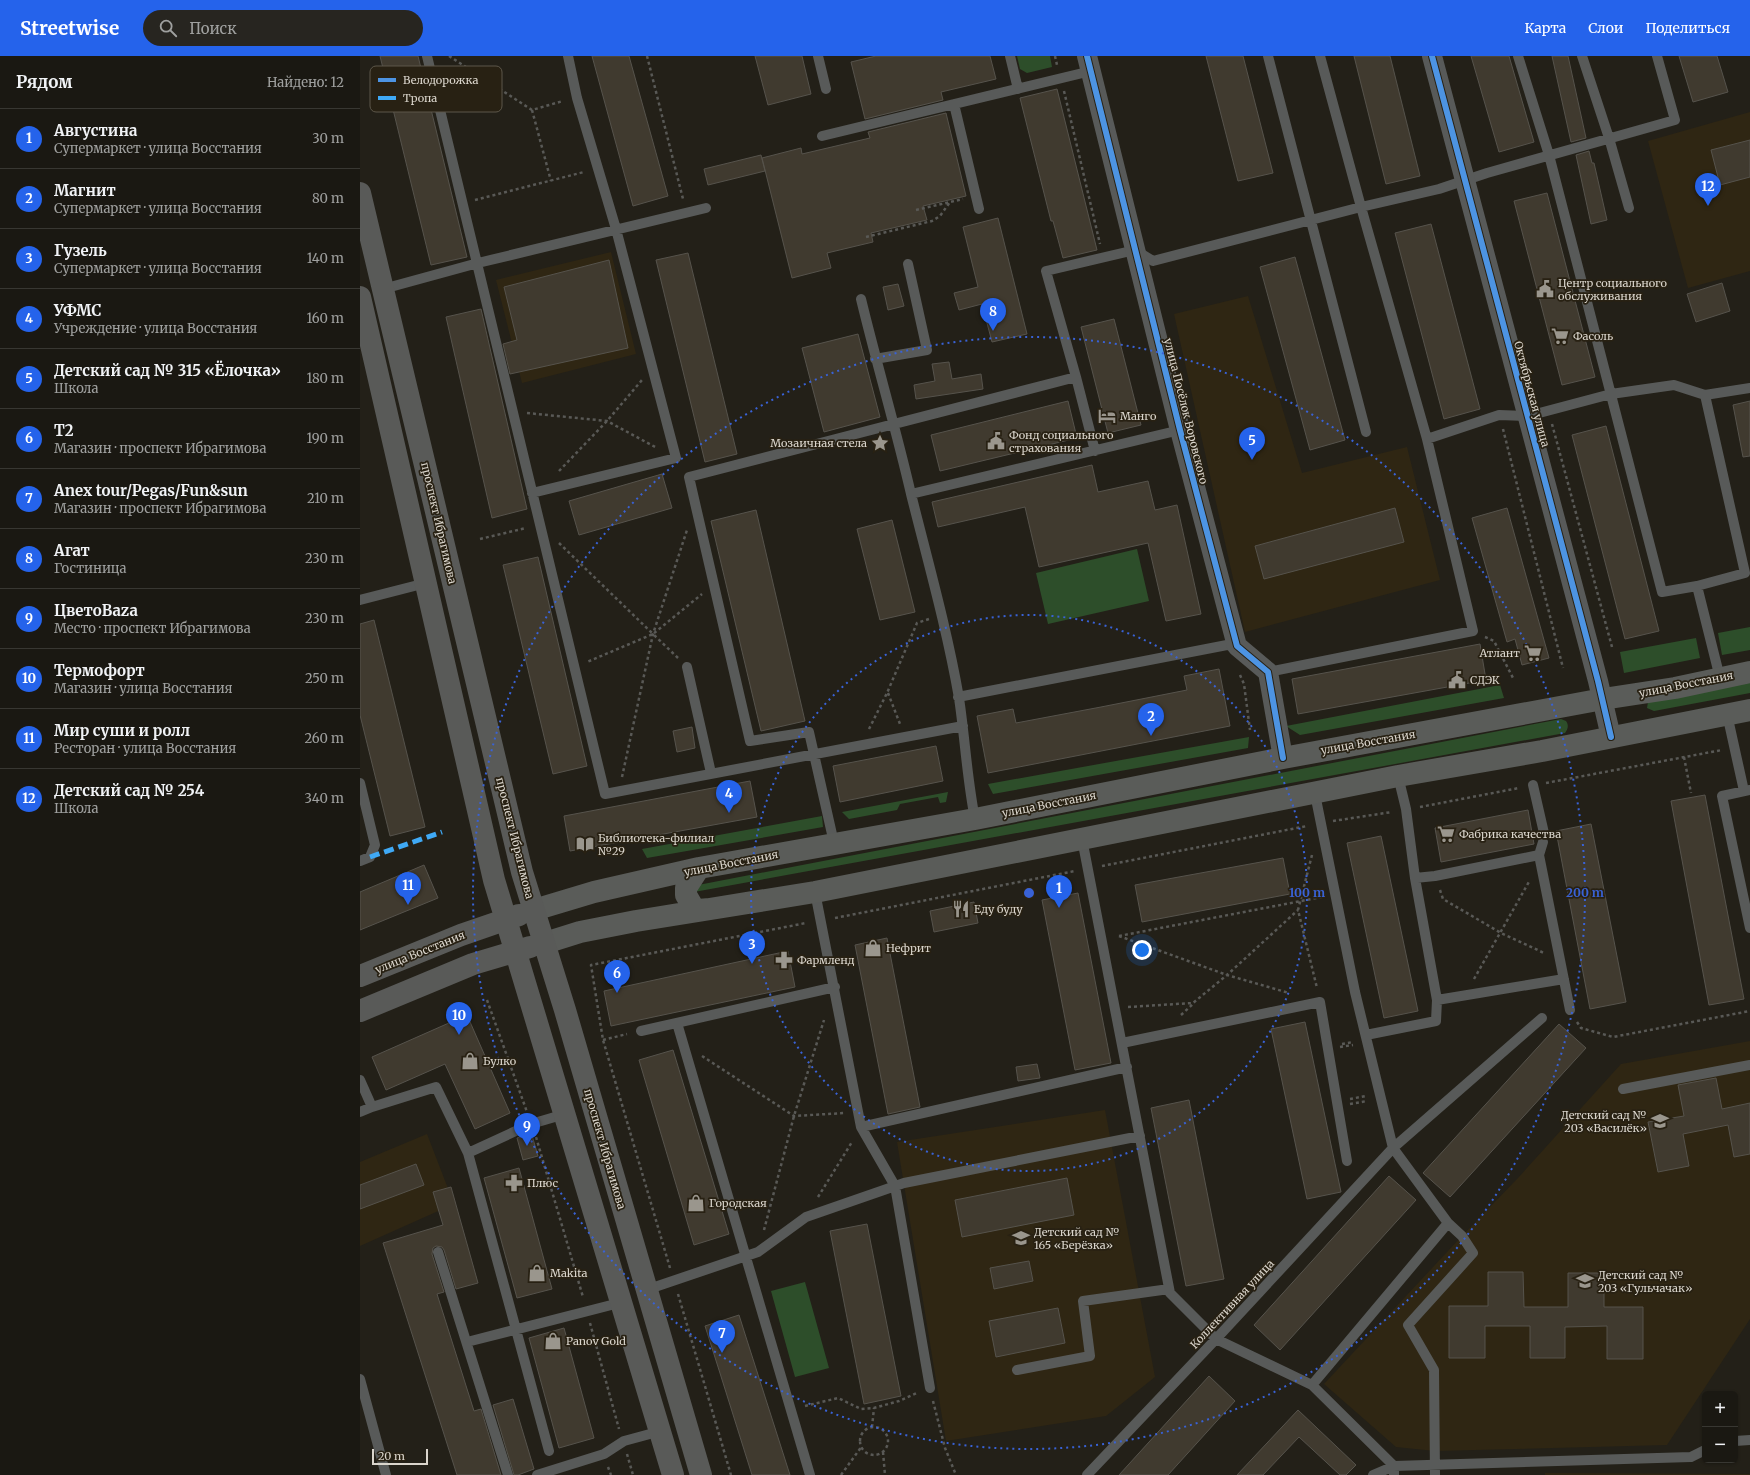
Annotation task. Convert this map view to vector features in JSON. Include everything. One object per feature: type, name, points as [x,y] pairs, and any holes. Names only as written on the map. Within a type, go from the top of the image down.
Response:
[{"type":"main road","name":"проспект Ибрагимова","points":[[360,193],[522,872],[545,943],[701,1475]]},
{"type":"main road","points":[[360,297],[364,333],[426,583],[494,880],[673,1475]]},
{"type":"main road","name":"улица Восстания","points":[[360,976],[462,935],[534,910],[594,892],[699,868],[975,819],[1283,758],[1603,699],[1675,688],[1750,672]]},
{"type":"main road","points":[[360,1011],[473,964],[585,931],[816,892],[1315,794],[1398,776],[1750,710]]},
{"type":"main road","points":[[699,868],[686,888],[686,895],[692,907],[698,910],[712,909]]},
{"type":"street","name":"Октябрьская улица","points":[[1432,56],[1603,699],[1611,737]]},
{"type":"street","name":"улица Посёлок Воровского","points":[[1089,64],[1232,646]]},
{"type":"street","points":[[1232,646],[1268,672],[1283,758]]},
{"type":"lane","points":[[427,56],[429,66]]},
{"type":"lane","points":[[536,492],[676,458],[616,228],[577,98],[568,56]]},
{"type":"lane","points":[[818,56],[826,89]]},
{"type":"lane","points":[[1010,56],[1018,89]]},
{"type":"lane","points":[[1268,56],[1366,432]]},
{"type":"lane","points":[[1268,672],[1473,631],[1427,439],[1361,208],[1320,56]]},
{"type":"lane","points":[[1518,56],[1549,155],[1662,592],[1697,586],[1745,573],[1705,395]]},
{"type":"lane","points":[[1582,56],[1609,138],[1629,208]]},
{"type":"lane","points":[[1095,451],[1046,271],[1135,250],[1153,261],[1439,189],[1465,179],[1675,120],[1657,56]]},
{"type":"lane","points":[[822,136],[1061,79],[1089,64]]},
{"type":"lane","points":[[954,104],[979,209]]},
{"type":"lane","points":[[441,112],[513,411],[536,492],[540,524],[605,794],[963,726]]},
{"type":"lane","points":[[383,290],[478,263],[616,228],[706,208]]},
{"type":"lane","points":[[875,359],[927,350],[908,264]]},
{"type":"lane","points":[[861,299],[875,359],[894,424],[941,616],[963,726],[968,781],[975,819]]},
{"type":"lane","points":[[834,843],[808,732],[750,741],[689,477],[1076,377]]},
{"type":"lane","points":[[1427,439],[1499,415],[1528,416],[1548,412],[1611,394],[1674,385],[1705,395],[1750,388]]},
{"type":"lane","points":[[911,494],[1180,430]]},
{"type":"lane","points":[[360,600],[426,583]]},
{"type":"lane","points":[[1697,586],[1720,678]]},
{"type":"lane","points":[[958,697],[1232,646]]},
{"type":"lane","points":[[688,667],[711,773]]},
{"type":"lane","points":[[1727,714],[1734,748],[1747,790],[1722,796],[1750,928]]},
{"type":"lane","points":[[1367,1039],[1436,1021],[1437,1000],[1415,878],[1406,809],[1398,776]]},
{"type":"lane","points":[[360,783],[375,845],[370,857],[360,861]]},
{"type":"lane","points":[[1533,785],[1544,838],[1540,858],[1570,1010]]},
{"type":"lane","points":[[1315,794],[1322,823],[1334,894],[1393,1148],[1448,1223],[1462,1236],[1473,1253],[1408,1325],[1434,1370],[1435,1470]]},
{"type":"lane","points":[[1082,839],[1089,868],[1170,1293],[1216,1339],[1312,1385],[1394,1470]]},
{"type":"lane","points":[[1415,878],[1540,858]]},
{"type":"lane","points":[[816,892],[861,1127],[895,1186],[930,1388]]},
{"type":"lane","points":[[1437,1000],[1564,980]]},
{"type":"lane","points":[[641,1032],[835,987]]},
{"type":"lane","points":[[1122,1043],[1320,1002],[1348,1161]]},
{"type":"lane","name":"Коллективная улица","points":[[1087,1475],[1216,1339],[1393,1148],[1542,1018]]},
{"type":"lane","points":[[676,1023],[792,1409],[810,1475]]},
{"type":"lane","points":[[1623,1089],[1750,1065]]},
{"type":"lane","points":[[861,1127],[1127,1067]]},
{"type":"lane","points":[[360,1080],[372,1107]]},
{"type":"lane","points":[[360,1112],[436,1087],[468,1153],[549,1451]]},
{"type":"lane","points":[[468,1153],[532,1124],[565,1114]]},
{"type":"lane","points":[[646,1290],[758,1252],[806,1216],[895,1186],[1140,1136]]},
{"type":"lane","points":[[1312,1385],[1448,1223]]},
{"type":"lane","points":[[438,1252],[508,1475]]},
{"type":"lane","points":[[1017,1370],[1090,1356],[1083,1301],[1169,1289]]},
{"type":"lane","points":[[467,1342],[622,1302]]},
{"type":"lane","points":[[360,1379],[386,1475]]},
{"type":"lane","points":[[537,1475],[604,1454],[624,1442],[660,1431]]},
{"type":"lane","points":[[1738,1442],[1750,1440]]},
{"type":"lane","points":[[1372,1475],[1394,1470],[1435,1470],[1691,1457],[1702,1452]]},
{"type":"path","points":[[449,56],[464,66]]},
{"type":"path","points":[[647,56],[687,213]]},
{"type":"path","points":[[1055,56],[1104,257]]},
{"type":"path","points":[[502,90],[532,110],[551,181]]},
{"type":"path","points":[[532,110],[577,98]]},
{"type":"path","points":[[463,203],[598,168]]},
{"type":"path","points":[[916,210],[976,196]]},
{"type":"path","points":[[866,237],[932,221],[940,216],[950,202]]},
{"type":"path","points":[[536,492],[607,421],[652,368]]},
{"type":"path","points":[[513,411],[607,421],[676,458]]},
{"type":"path","points":[[1548,412],[1612,647]]},
{"type":"path","points":[[1499,415],[1563,668]]},
{"type":"path","points":[[619,791],[653,634],[695,504]]},
{"type":"path","points":[[480,539],[540,524],[688,667]]},
{"type":"path","points":[[574,667],[653,634],[714,585]]},
{"type":"path","points":[[861,745],[887,693],[917,623],[941,616]]},
{"type":"path","points":[[1473,631],[1494,641],[1512,678]]},
{"type":"path","points":[[1232,646],[1244,684],[1250,730]]},
{"type":"path","points":[[887,693],[905,737]]},
{"type":"path","points":[[731,1475],[602,1040],[591,965],[1322,823],[1406,809],[1734,748]]},
{"type":"path","points":[[1684,757],[1691,793]]},
{"type":"path","points":[[1119,936],[1228,975],[1320,1002],[1298,910],[1313,851]]},
{"type":"path","points":[[1465,996],[1501,933],[1540,858]]},
{"type":"path","points":[[1435,876],[1443,899],[1501,933],[1560,960]]},
{"type":"path","points":[[1102,940],[1334,894]]},
{"type":"path","points":[[1115,1007],[1193,1003],[1228,975],[1298,910]]},
{"type":"path","points":[[487,1000],[532,1124],[633,1475]]},
{"type":"path","points":[[1570,1010],[1581,1028],[1613,1037],[1750,1011]]},
{"type":"path","points":[[758,1252],[794,1116],[825,1017]]},
{"type":"path","points":[[602,1040],[641,1032]]},
{"type":"path","points":[[1328,1048],[1367,1039]]},
{"type":"path","points":[[683,1044],[794,1116],[837,1115],[858,1111]]},
{"type":"path","points":[[1338,1104],[1381,1096]]},
{"type":"path","points":[[806,1216],[838,1167],[861,1127]]},
{"type":"path","points":[[792,1409],[838,1398],[861,1409],[874,1408],[899,1401],[930,1388],[945,1448],[956,1475]]},
{"type":"path","points":[[872,1427],[874,1408]]},
{"type":"path","points":[[840,1475],[862,1446],[862,1434],[872,1427],[878,1428],[887,1436],[887,1448],[882,1452],[871,1454],[862,1446]]},
{"type":"path","points":[[882,1452],[885,1475]]},
{"type":"shaded area","points":[[1750,112],[1750,271],[1688,288],[1648,141]]},
{"type":"shaded area","points":[[611,252],[636,354],[522,383],[496,280]]},
{"type":"shaded area","points":[[1248,296],[1302,473],[1407,447],[1440,580],[1245,632],[1174,314]]},
{"type":"shaded area","name":"Детский сад № 203 «Гульчачак»","points":[[1750,1041],[1750,1319],[1667,1445],[1435,1451],[1396,1447],[1324,1384],[1518,1178],[1621,1064]]},
{"type":"shaded area","name":"Детский сад № 165 «Берёзка»","points":[[1105,1110],[1155,1377],[1106,1416],[946,1441],[897,1142]]},
{"type":"shaded area","points":[[427,1134],[454,1204],[360,1246],[360,1162]]},
{"type":"shaded area","points":[[1545,1473],[1750,1474],[1750,1475],[1545,1475]]},
{"type":"green space","points":[[1017,56],[1050,56],[1052,67],[1027,73],[1020,69]]},
{"type":"green space","points":[[1137,549],[1149,601],[1048,624],[1036,573]]},
{"type":"green space","points":[[1750,627],[1750,650],[1722,655],[1718,633]]},
{"type":"green space","points":[[1696,638],[1700,658],[1624,673],[1620,652]]},
{"type":"green space","points":[[1750,681],[1750,693],[1654,711],[1647,708],[1648,702]]},
{"type":"green space","points":[[1500,685],[1504,698],[1300,735],[1286,726]]},
{"type":"green space","points":[[1561,719],[1566,721],[1568,724],[1565,733],[694,892],[693,886]]},
{"type":"green space","points":[[1249,737],[1248,748],[993,794],[988,784]]},
{"type":"green space","points":[[948,792],[946,802],[940,803],[938,797],[900,804],[897,810],[849,819],[842,812]]},
{"type":"green space","points":[[822,816],[823,827],[647,858],[642,849]]},
{"type":"green space","points":[[805,1282],[829,1368],[795,1377],[771,1291]]},
{"type":"building","points":[[380,56],[418,56],[420,66],[382,66]]},
{"type":"building","points":[[592,56],[629,56],[668,196],[633,206]]},
{"type":"building","points":[[755,56],[802,56],[811,94],[768,105]]},
{"type":"building","points":[[876,56],[990,56],[996,79],[941,92],[943,100],[865,119],[851,62]]},
{"type":"building","points":[[1206,56],[1243,56],[1273,173],[1238,181]]},
{"type":"building","points":[[1354,56],[1390,56],[1420,176],[1386,184]]},
{"type":"building","points":[[1471,56],[1509,56],[1534,142],[1499,152]]},
{"type":"building","points":[[1552,56],[1568,56],[1586,138],[1571,142]]},
{"type":"building","points":[[1679,56],[1717,56],[1728,92],[1693,102]]},
{"type":"building","points":[[1057,89],[1097,250],[1063,258],[1053,221],[1051,221],[1020,98]]},
{"type":"building","points":[[394,112],[432,112],[467,257],[431,265]]},
{"type":"building","points":[[946,113],[966,196],[923,206],[927,220],[871,233],[873,242],[827,253],[831,268],[792,278],[762,158],[801,148],[802,154],[870,138],[868,132]]},
{"type":"building","points":[[1750,140],[1750,177],[1720,185],[1711,150]]},
{"type":"building","points":[[1589,151],[1592,163],[1594,163],[1607,220],[1591,224],[1576,155]]},
{"type":"building","points":[[761,155],[765,171],[708,185],[704,169]]},
{"type":"building","points":[[1547,193],[1595,377],[1562,385],[1514,201]]},
{"type":"building","points":[[998,218],[1027,334],[992,342],[982,304],[959,310],[954,293],[978,287],[963,227]]},
{"type":"building","points":[[1431,224],[1480,409],[1444,419],[1395,233]]},
{"type":"building","points":[[688,253],[737,454],[705,462],[656,260]]},
{"type":"building","points":[[1295,257],[1345,440],[1310,450],[1260,267]]},
{"type":"building","points":[[609,260],[628,348],[510,374],[503,344],[517,340],[504,287]]},
{"type":"building","points":[[1722,283],[1730,311],[1696,322],[1687,294]]},
{"type":"building","points":[[898,284],[904,306],[888,310],[883,287]]},
{"type":"building","points":[[481,309],[527,509],[492,518],[446,317]]},
{"type":"building","points":[[1114,319],[1141,425],[1108,433],[1081,327]]},
{"type":"building","points":[[858,334],[880,417],[824,432],[802,348]]},
{"type":"building","points":[[949,362],[952,379],[981,374],[983,389],[916,399],[914,385],[935,381],[932,364]]},
{"type":"building","points":[[1068,401],[1077,438],[940,471],[931,435]]},
{"type":"building","points":[[1750,401],[1750,456],[1743,457],[1733,405]]},
{"type":"building","points":[[1606,426],[1659,631],[1625,639],[1572,435]]},
{"type":"building","points":[[1092,465],[1098,492],[1148,481],[1155,510],[1177,505],[1201,614],[1166,621],[1148,543],[1039,567],[1025,507],[938,527],[932,502]]},
{"type":"building","points":[[662,474],[672,508],[579,535],[569,501]]},
{"type":"building","points":[[1395,508],[1404,542],[1264,579],[1255,546]]},
{"type":"building","points":[[1507,508],[1549,658],[1522,665],[1515,639],[1507,642],[1472,518]]},
{"type":"building","points":[[756,510],[805,721],[761,731],[711,521]]},
{"type":"building","points":[[892,520],[915,612],[880,620],[857,529]]},
{"type":"building","points":[[538,557],[587,766],[553,774],[503,565]]},
{"type":"building","points":[[374,620],[425,827],[390,836],[360,715],[360,624]]},
{"type":"building","points":[[1480,644],[1486,680],[1298,714],[1292,679]]},
{"type":"building","points":[[1219,669],[1230,726],[988,773],[977,716],[1013,709],[1016,723],[1101,707],[1187,690],[1184,676]]},
{"type":"building","points":[[692,727],[695,748],[677,752],[673,731]]},
{"type":"building","points":[[936,746],[943,781],[840,802],[833,766]]},
{"type":"building","points":[[750,781],[757,817],[570,851],[564,816]]},
{"type":"building","points":[[1705,795],[1744,999],[1709,1005],[1671,801]]},
{"type":"building","points":[[1528,810],[1534,844],[1441,862],[1435,828]]},
{"type":"building","points":[[1591,824],[1626,1002],[1590,1009],[1556,831]]},
{"type":"building","points":[[1381,836],[1418,1011],[1384,1018],[1347,843]]},
{"type":"building","points":[[1283,858],[1290,894],[1142,922],[1135,885]]},
{"type":"building","points":[[424,865],[438,898],[360,930],[360,892]]},
{"type":"building","points":[[1078,893],[1111,1063],[1075,1070],[1042,900]]},
{"type":"building","points":[[974,902],[978,923],[934,932],[930,911]]},
{"type":"building","points":[[887,938],[920,1107],[888,1114],[855,945]]},
{"type":"building","points":[[788,951],[795,987],[611,1026],[604,991]]},
{"type":"building","points":[[467,1015],[510,1113],[475,1129],[445,1064],[386,1090],[372,1057]]},
{"type":"building","points":[[1305,1022],[1341,1192],[1307,1199],[1271,1029]]},
{"type":"building","points":[[1559,1024],[1586,1048],[1450,1197],[1423,1173]]},
{"type":"building","points":[[673,1050],[729,1234],[694,1245],[639,1060]]},
{"type":"building","points":[[1037,1064],[1040,1078],[1018,1081],[1016,1067]]},
{"type":"building","points":[[1716,1078],[1722,1109],[1750,1103],[1750,1154],[1734,1157],[1728,1125],[1683,1134],[1689,1166],[1658,1172],[1648,1122],[1684,1116],[1678,1085]]},
{"type":"building","points":[[1189,1100],[1224,1279],[1186,1286],[1151,1108]]},
{"type":"building","points":[[531,1132],[538,1156],[523,1160],[517,1138]]},
{"type":"building","points":[[416,1164],[424,1185],[360,1209],[360,1185]]},
{"type":"building","points":[[519,1168],[552,1289],[517,1298],[484,1178]]},
{"type":"building","points":[[1389,1176],[1416,1200],[1280,1350],[1254,1325]]},
{"type":"building","points":[[1067,1178],[1074,1215],[962,1237],[955,1200]]},
{"type":"building","points":[[451,1187],[478,1283],[456,1289],[444,1250],[442,1247],[436,1246],[433,1248],[432,1254],[444,1292],[437,1294],[474,1411],[481,1409],[501,1475],[457,1475],[383,1243],[443,1225],[433,1192]]},
{"type":"building","points":[[867,1224],[901,1396],[864,1404],[830,1231]]},
{"type":"building","points":[[1029,1261],[1033,1281],[994,1289],[990,1268]]},
{"type":"building","points":[[1488,1272],[1523,1272],[1524,1307],[1568,1307],[1568,1273],[1604,1273],[1604,1307],[1643,1307],[1643,1359],[1607,1359],[1607,1326],[1565,1327],[1565,1358],[1530,1358],[1530,1326],[1485,1326],[1485,1358],[1449,1358],[1449,1306],[1488,1306]]},
{"type":"building","points":[[1058,1308],[1065,1343],[996,1357],[989,1321]]},
{"type":"building","points":[[739,1315],[790,1475],[752,1475],[705,1326]]},
{"type":"building","points":[[564,1328],[594,1438],[559,1448],[529,1338]]},
{"type":"building","points":[[1209,1376],[1235,1401],[1168,1475],[1119,1475]]},
{"type":"building","points":[[513,1399],[534,1469],[518,1475],[514,1475],[493,1405]]},
{"type":"building","points":[[1298,1410],[1356,1465],[1346,1475],[1340,1475],[1299,1437],[1263,1475],[1237,1475]]},
{"type":"marked path","points":[[370,857],[442,832]]},
{"type":"cycle path","points":[[1087,56],[1180,430],[1237,646],[1268,672],[1283,758]]},
{"type":"cycle path","points":[[1432,56],[1598,681],[1611,737]]},
{"type":"place","name":"Детский сад № 254","points":[[1708,206]]},
{"type":"place","name":"Центр социального обслуживания","points":[[1545,289]]},
{"type":"place","name":"Агат","points":[[993,331]]},
{"type":"place","name":"Фасоль","points":[[1560,336]]},
{"type":"place","name":"Манго","points":[[1107,416]]},
{"type":"place","name":"Фонд социального страхования","points":[[996,441]]},
{"type":"place","name":"Мозаичная стела","points":[[880,443]]},
{"type":"place","name":"Детский сад № 315 «Ёлочка»","points":[[1252,460]]},
{"type":"place","name":"Атлант","points":[[1533,653]]},
{"type":"place","name":"СДЭК","points":[[1457,680]]},
{"type":"place","name":"Магнит","points":[[1151,736]]},
{"type":"place","name":"УФМС","points":[[729,813]]},
{"type":"place","name":"Фабрика качества","points":[[1446,834]]},
{"type":"place","name":"Библиотека-филиал №29","points":[[585,844]]},
{"type":"place","name":"Мир суши и ролл","points":[[408,905]]},
{"type":"place","name":"Августина","points":[[1059,908]]},
{"type":"place","name":"Еду буду","points":[[961,909]]},
{"type":"place","name":"Нефрит","points":[[873,948]]},
{"type":"place","name":"Фармленд","points":[[784,960]]},
{"type":"place","name":"Гузель","points":[[752,964]]},
{"type":"place","name":"Т2","points":[[617,993]]},
{"type":"place","name":"Термофорт","points":[[459,1035]]},
{"type":"place","name":"Булко","points":[[470,1061]]},
{"type":"place","name":"Детский сад № 203 «Василёк»","points":[[1660,1121]]},
{"type":"place","name":"ЦветоBaza","points":[[527,1146]]},
{"type":"place","name":"Плюс","points":[[514,1183]]},
{"type":"place","name":"Городская","points":[[696,1203]]},
{"type":"place","name":"Детский сад № 165 «Берёзка»","points":[[1021,1238]]},
{"type":"place","name":"Makita","points":[[537,1273]]},
{"type":"place","name":"Детский сад № 203 «Гульчачак»","points":[[1585,1281]]},
{"type":"place","name":"Panov Gold","points":[[553,1341]]},
{"type":"place","name":"Anex tour/Pegas/Fun&sun","points":[[722,1353]]}]
